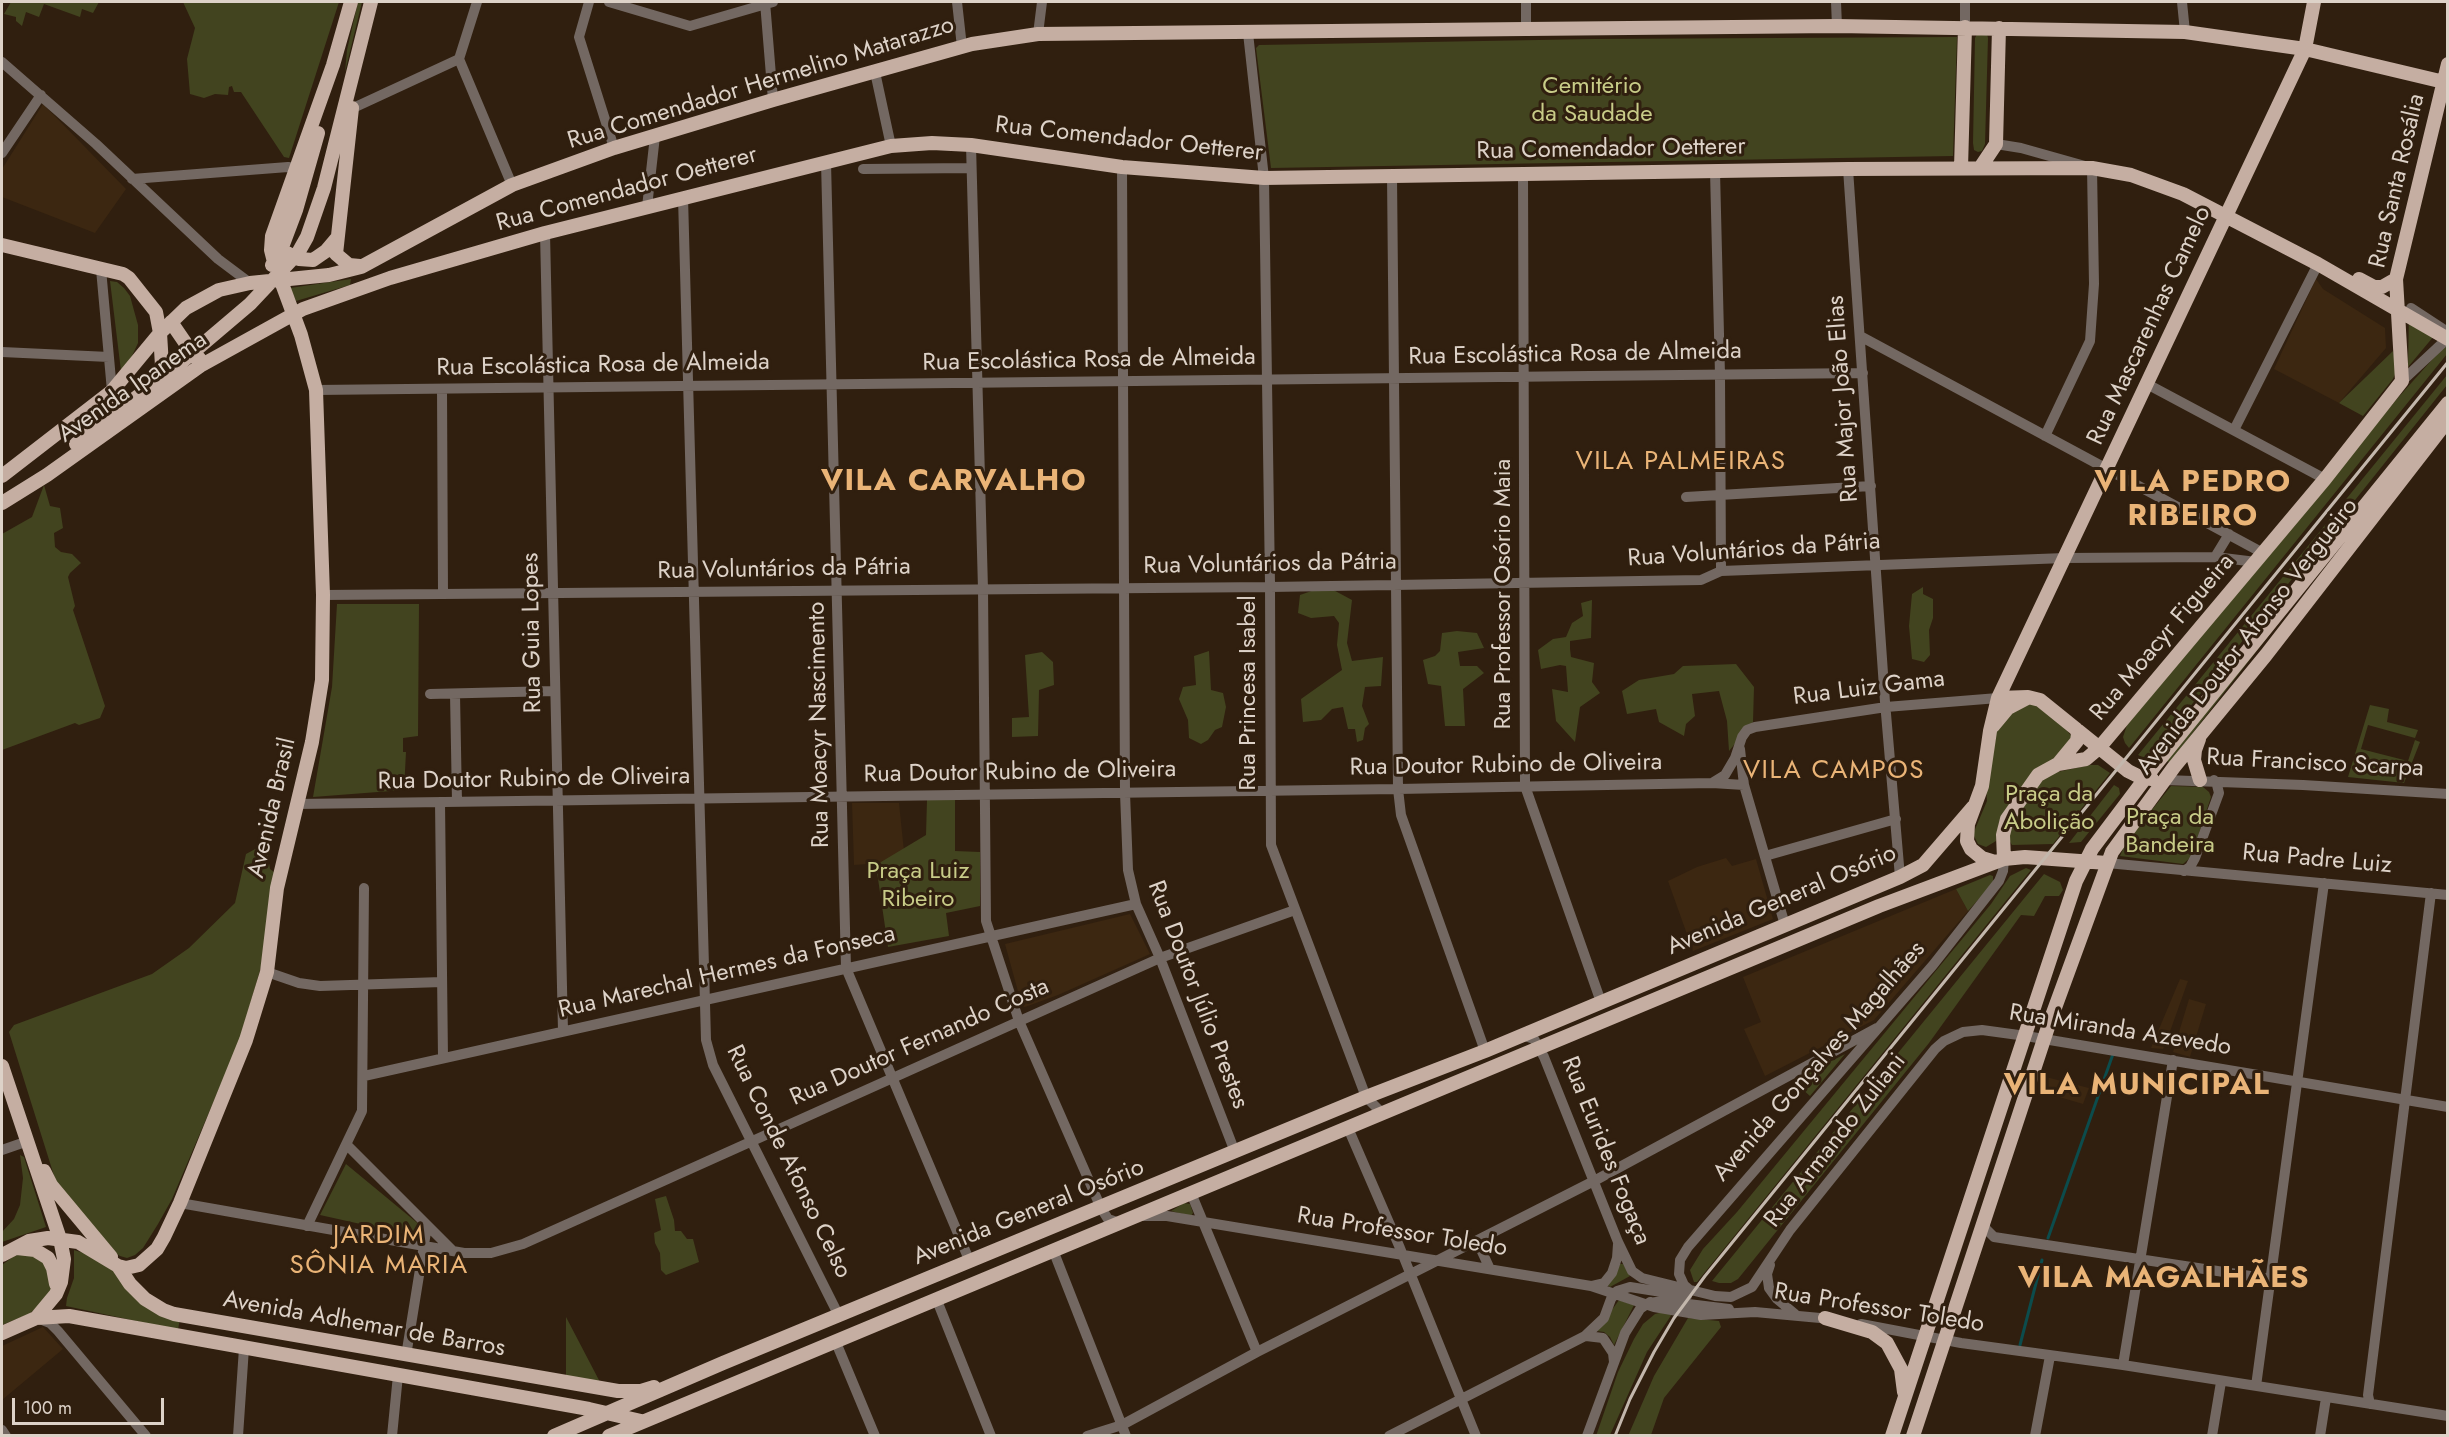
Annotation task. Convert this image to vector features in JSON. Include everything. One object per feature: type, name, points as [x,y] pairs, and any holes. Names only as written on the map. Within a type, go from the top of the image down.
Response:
[{"type":"main road","points":[[7,472],[111,406],[168,364],[219,322],[266,273],[279,255],[308,174],[333,65],[351,2]]},
{"type":"main road","points":[[2,503],[202,345],[250,304],[298,253],[308,237],[324,188],[371,2]]},
{"type":"main road","name":"Rua Mascarenhas Camelo","points":[[1973,807],[1982,786],[1990,731],[1998,698],[2305,49],[2314,2]]},
{"type":"main road","name":"Rua Comendador Hermelino Matarazzo","points":[[366,266],[512,185],[614,148],[962,47],[1038,34],[1837,26],[2185,32],[2305,49],[2446,82]]},
{"type":"main road","points":[[1961,168],[1965,27]]},
{"type":"main road","points":[[1980,168],[1994,146],[1999,28]]},
{"type":"main road","points":[[355,62],[357,73],[336,254],[339,259],[349,265],[366,266]]},
{"type":"main road","name":"Rua Santa Rosália","points":[[2402,381],[2396,279],[2446,82],[2448,64]]},
{"type":"main road","points":[[333,65],[281,213],[278,242],[284,251],[306,261],[313,260],[326,251],[337,238]]},
{"type":"main road","name":"Rua Comendador Oetterer","points":[[293,313],[390,278],[545,233],[891,146],[932,143],[971,145],[1122,167],[1264,178],[1848,169],[2092,168],[2141,179],[2182,194],[2324,267],[2338,268],[2374,287],[2382,287],[2396,279]]},
{"type":"main road","points":[[1962,145],[1971,159],[1980,159],[1994,146]]},
{"type":"main road","name":"Avenida Brasil","points":[[118,1266],[134,1268],[148,1258],[164,1237],[246,1040],[267,972],[277,888],[312,742],[322,680],[323,595],[316,390],[301,335],[271,250],[272,236],[281,213]]},
{"type":"main road","points":[[2,245],[129,278],[156,312],[160,333],[164,393]]},
{"type":"main road","name":"Avenida Ipanema","points":[[7,472],[112,391],[160,333],[186,308],[197,301],[219,290],[250,283],[329,276],[366,266]]},
{"type":"main road","points":[[2324,267],[2368,294],[2448,337]]},
{"type":"main road","name":"Avenida Ipanema","points":[[2,503],[47,475],[210,361],[293,313]]},
{"type":"main road","points":[[171,322],[195,357],[210,361]]},
{"type":"main road","points":[[272,324],[289,327],[301,335]]},
{"type":"main road","name":"Rua Moacyr Figueira","points":[[2058,764],[2081,762],[2099,748],[2325,479],[2402,381]]},
{"type":"main road","name":"Avenida Doutor Afonso Vergueiro","points":[[1892,1436],[2021,1037],[2076,881],[2086,861],[2103,832],[2145,778],[2448,403]]},
{"type":"main road","name":"Avenida Doutor Afonso Vergueiro","points":[[1913,1436],[2044,1040],[2107,863],[2118,841],[2448,420]]},
{"type":"main road","points":[[1998,698],[2028,697],[2045,703],[2128,771],[2145,778]]},
{"type":"main road","points":[[1990,731],[2004,712],[2028,697]]},
{"type":"main road","points":[[1973,807],[1967,841],[1974,852],[2000,856],[2004,825],[2017,803],[2038,775],[2058,764],[2077,741],[2076,729]]},
{"type":"main road","points":[[2202,732],[2194,750],[2194,760],[2207,780]]},
{"type":"main road","name":"Rua Francisco Scarpa","points":[[2145,778],[2164,780]]},
{"type":"main road","name":"Avenida General Osório","points":[[554,1436],[685,1379],[1366,1097],[1485,1051],[1900,876],[1923,865],[1973,807]]},
{"type":"main road","name":"Avenida General Osório","points":[[609,1436],[2000,856]]},
{"type":"main road","name":"Rua Padre Luiz","points":[[2000,856],[2107,863]]},
{"type":"main road","points":[[1879,906],[1896,888],[1900,876]]},
{"type":"main road","points":[[2021,1037],[2031,1064],[2028,1088]]},
{"type":"main road","points":[[2,1066],[60,1239],[64,1259],[61,1282],[56,1294],[36,1318],[2,1333]]},
{"type":"main road","points":[[28,1141],[51,1185],[118,1266]]},
{"type":"main road","name":"Avenida Adhemar de Barros","points":[[5,1252],[29,1240],[60,1239],[78,1242],[118,1266],[138,1293],[153,1305],[174,1314],[618,1391],[641,1391],[685,1379]]},
{"type":"main road","points":[[5,1252],[18,1248],[35,1250],[48,1258],[56,1279],[56,1294]]},
{"type":"main road","name":"Avenida Adhemar de Barros","points":[[36,1318],[69,1316],[642,1421]]},
{"type":"main road","points":[[1825,1318],[1872,1332],[1891,1348],[1899,1361],[1904,1381],[1902,1407]]},
{"type":"street","points":[[477,2],[459,59],[512,185]]},
{"type":"street","points":[[590,2],[579,37],[614,148]]},
{"type":"street","points":[[609,2],[690,26],[768,2],[773,100]]},
{"type":"street","points":[[957,2],[962,47]]},
{"type":"street","points":[[1038,34],[1042,2]]},
{"type":"street","points":[[1526,2],[1526,29]]},
{"type":"street","points":[[1836,2],[1837,26]]},
{"type":"street","points":[[1965,2],[1965,27]]},
{"type":"street","points":[[2182,2],[2185,32]]},
{"type":"street","name":"Rua Princesa Isabel","points":[[1248,33],[1264,178],[1271,845],[1366,1097],[1382,1113]]},
{"type":"street","points":[[351,110],[459,59]]},
{"type":"street","points":[[2,62],[41,95],[218,259],[250,283]]},
{"type":"street","points":[[875,72],[891,146]]},
{"type":"street","points":[[2,153],[41,95]]},
{"type":"street","points":[[647,207],[655,136]]},
{"type":"street","points":[[971,145],[983,589],[986,921],[1019,1022],[1101,1208],[1108,1219],[1123,1220]]},
{"type":"street","name":"Rua Comendador Oetterer","points":[[1994,146],[2021,148],[2092,168]]},
{"type":"street","name":"Rua Moacyr Nascimento","points":[[826,162],[846,968],[970,1262]]},
{"type":"street","points":[[132,178],[288,167],[297,169]]},
{"type":"street","name":"Rua Doutor Júlio Prestes","points":[[1122,167],[1125,793],[1128,870],[1136,904],[1160,958],[1235,1152]]},
{"type":"street","name":"Rua Comendador Oetterer","points":[[864,169],[971,168]]},
{"type":"street","points":[[2045,436],[2090,341],[2094,284],[2092,168]]},
{"type":"street","name":"Rua Major João Elias","points":[[1848,169],[1900,876]]},
{"type":"street","points":[[1715,171],[1720,375],[1721,571]]},
{"type":"street","name":"Rua Professor Osório Maia","points":[[1523,174],[1525,786],[1601,1002]]},
{"type":"street","points":[[1392,176],[1398,789],[1401,815],[1485,1051]]},
{"type":"street","name":"Rua Conde Afonso Celso","points":[[683,197],[706,1040],[713,1065],[839,1316]]},
{"type":"street","name":"Rua Guia Lopes","points":[[545,233],[563,1031]]},
{"type":"street","points":[[2234,430],[2324,267]]},
{"type":"street","points":[[101,269],[112,391]]},
{"type":"street","points":[[2411,309],[2444,328],[2448,337]]},
{"type":"street","points":[[1860,336],[2229,534],[2259,557]]},
{"type":"street","name":"Rua Moacyr Figueira","points":[[2402,381],[2448,337]]},
{"type":"street","points":[[3,354],[109,357]]},
{"type":"street","name":"Rua Escolástica Rosa de Almeida","points":[[316,390],[1863,373]]},
{"type":"street","points":[[2147,384],[2325,479]]},
{"type":"street","points":[[442,388],[443,593]]},
{"type":"street","points":[[1686,497],[1871,486]]},
{"type":"street","points":[[2216,557],[2229,534]]},
{"type":"street","name":"Rua Voluntários da Pátria","points":[[323,595],[1396,585],[1701,579],[1721,571],[1877,564],[2065,558],[2259,557]]},
{"type":"street","points":[[430,694],[555,692]]},
{"type":"street","points":[[455,694],[457,802]]},
{"type":"street","name":"Rua Luiz Gama","points":[[1740,745],[1747,730],[1886,707],[1998,698]]},
{"type":"street","points":[[1712,783],[1725,775],[1740,745]]},
{"type":"street","points":[[1740,745],[1744,785],[1785,925]]},
{"type":"street","name":"Rua Francisco Scarpa","points":[[2164,780],[2207,780],[2448,794]]},
{"type":"street","points":[[2184,871],[2190,867],[2195,858],[2218,793],[2217,785],[2207,780]]},
{"type":"street","name":"Rua Doutor Rubino de Oliveira","points":[[297,804],[1712,783],[1744,785]]},
{"type":"street","points":[[440,802],[443,1058]]},
{"type":"street","points":[[1765,856],[1896,819]]},
{"type":"street","name":"Avenida Gonçalves Magalhães","points":[[1692,1291],[1684,1284],[1679,1274],[1680,1260],[1688,1247],[1933,965],[1999,881],[2003,870],[2000,856]]},
{"type":"street","name":"Rua Padre Luiz","points":[[2107,863],[2448,895]]},
{"type":"street","points":[[2256,1386],[2324,883]]},
{"type":"street","points":[[307,1226],[362,1111],[364,888]]},
{"type":"street","points":[[2370,1404],[2368,1395],[2407,1101],[2431,893]]},
{"type":"street","name":"Rua Marechal Hermes da Fonseca","points":[[364,1076],[1136,904]]},
{"type":"street","name":"Rua Doutor Fernando Costa","points":[[180,1203],[453,1251],[491,1253],[523,1244],[1160,958],[1295,910]]},
{"type":"street","points":[[267,972],[299,983],[320,986],[442,982]]},
{"type":"street","points":[[1087,1436],[1124,1430],[1257,1352],[1477,1241],[1877,1028]]},
{"type":"street","name":"Rua Miranda Azevedo","points":[[1963,1032],[1982,1030],[2448,1107]]},
{"type":"street","name":"Rua Armando Zuliani","points":[[1741,1312],[1752,1287],[1790,1230],[1935,1049],[1944,1041],[1963,1032]]},
{"type":"street","points":[[1522,1035],[1531,1036],[1540,1047]]},
{"type":"street","name":"Rua Eurides Fogaça","points":[[1540,1047],[1618,1242],[1632,1270],[1642,1278],[1692,1291]]},
{"type":"street","points":[[2123,1365],[2173,1060]]},
{"type":"street","points":[[1348,1128],[1402,1253],[1476,1436]]},
{"type":"street","points":[[2,1150],[28,1141]]},
{"type":"street","points":[[347,1145],[453,1251]]},
{"type":"street","points":[[1191,1192],[1257,1352]]},
{"type":"street","name":"Rua Professor Toledo","points":[[1123,1220],[1157,1215],[1402,1253],[1591,1286],[1613,1295],[1647,1304],[1701,1315],[1741,1312],[1795,1314],[1825,1318],[2050,1356],[2123,1365],[2448,1416]]},
{"type":"street","points":[[1983,1221],[1986,1229],[1994,1237],[2270,1279]]},
{"type":"street","points":[[406,1356],[427,1226]]},
{"type":"street","points":[[1477,1241],[1490,1269]]},
{"type":"street","points":[[1591,1286],[1604,1283],[1612,1273],[1617,1258],[1618,1242]]},
{"type":"street","points":[[1053,1250],[1124,1430]]},
{"type":"street","points":[[1775,1253],[1767,1274],[1768,1283],[1777,1299],[1795,1314]]},
{"type":"street","points":[[1389,1436],[1585,1336],[1604,1318],[1613,1295],[1617,1291],[1630,1287],[1725,1301],[1743,1296],[1752,1287]]},
{"type":"street","points":[[1692,1291],[1731,1297],[1752,1287]]},
{"type":"street","points":[[936,1298],[991,1436]]},
{"type":"street","points":[[1587,1436],[1614,1362],[1634,1317],[1646,1309],[1647,1304]]},
{"type":"street","points":[[36,1318],[45,1320],[58,1331],[146,1436]]},
{"type":"street","points":[[1585,1336],[1603,1338],[1613,1353],[1614,1362]]},
{"type":"street","points":[[835,1341],[875,1436]]},
{"type":"street","points":[[238,1436],[244,1348]]},
{"type":"street","points":[[2035,1436],[2050,1356]]},
{"type":"street","points":[[392,1436],[398,1376]]},
{"type":"street","points":[[2212,1436],[2221,1382]]},
{"type":"street","points":[[2320,1436],[2326,1398]]},
{"type":"street","points":[[2,1430],[6,1436]]},
{"type":"shaded area","points":[[43,104],[126,189],[95,233],[2,197],[2,169]]},
{"type":"shaded area","points":[[2316,279],[2323,289],[2385,328],[2386,348],[2339,403],[2274,369]]},
{"type":"shaded area","points":[[852,803],[899,803],[905,861],[854,865]]},
{"type":"shaded area","points":[[1726,858],[1732,866],[1756,859],[1773,919],[1693,951],[1668,881],[1697,867]]},
{"type":"shaded area","points":[[1956,889],[1968,911],[1874,1020],[1765,1076],[1744,1029],[1761,1022],[1743,977]]},
{"type":"shaded area","points":[[1130,914],[1150,954],[1058,995],[1025,1007],[1022,1006],[1005,944]]},
{"type":"shaded area","points":[[2180,979],[2188,981],[2167,1040],[2163,1049],[2151,1048]]},
{"type":"shaded area","points":[[2189,999],[2206,1004],[2190,1057],[2173,1052]]},
{"type":"shaded area","points":[[2042,1076],[2089,1088],[2083,1104],[2039,1091]]},
{"type":"shaded area","points":[[43,1327],[63,1349],[2,1400],[2,1346]]},
{"type":"green space","points":[[11,2],[99,2],[93,13],[82,9],[80,17],[44,4],[39,17],[26,12],[22,26],[16,21],[16,17],[4,14]]},
{"type":"green space","points":[[183,2],[339,2],[289,158],[284,157],[241,92],[234,92],[232,86],[229,87],[228,95],[215,94],[204,98],[190,94],[187,59],[195,28]]},
{"type":"green space","points":[[358,2],[362,2],[345,72],[347,50]]},
{"type":"green space","points":[[1978,32],[1987,34],[1988,38],[1985,144],[1982,151],[1978,152],[1974,150],[1973,143],[1975,38]]},
{"type":"green space","name":"Cemitério da Saudade","points":[[1957,37],[1953,156],[1271,168],[1256,48],[1259,45],[1594,39]]},
{"type":"green space","points":[[351,279],[350,285],[296,301],[290,288]]},
{"type":"green space","points":[[110,281],[117,282],[130,296],[138,325],[138,343],[131,358],[121,371]]},
{"type":"green space","points":[[2409,312],[2439,330],[2408,367]]},
{"type":"green space","points":[[2447,343],[2447,354],[2129,748],[2123,737],[2127,725],[2396,400]]},
{"type":"green space","points":[[2393,351],[2397,369],[2393,379],[2363,416],[2339,403]]},
{"type":"green space","points":[[2447,375],[2447,385],[2149,758],[2145,759],[2138,755]]},
{"type":"green space","points":[[44,485],[50,506],[60,508],[63,528],[54,533],[55,547],[61,552],[72,554],[81,563],[68,577],[75,606],[73,610],[105,706],[100,718],[79,725],[75,723],[2,750],[2,534],[32,517]]},
{"type":"green space","points":[[1326,586],[1352,600],[1347,643],[1352,661],[1383,657],[1381,686],[1365,687],[1362,706],[1369,724],[1365,728],[1363,740],[1357,742],[1355,729],[1348,729],[1343,707],[1332,709],[1321,720],[1303,722],[1301,699],[1342,670],[1337,645],[1339,623],[1334,616],[1311,618],[1298,613],[1300,595]]},
{"type":"green space","points":[[1923,587],[1923,594],[1933,599],[1933,618],[1929,630],[1930,655],[1924,662],[1912,659],[1909,626],[1912,594]]},
{"type":"green space","points":[[2298,598],[2170,762],[2165,761]]},
{"type":"green space","points":[[1592,600],[1591,638],[1570,641],[1570,649],[1571,657],[1594,663],[1592,682],[1600,693],[1580,707],[1575,742],[1556,721],[1552,689],[1568,692],[1566,666],[1541,669],[1538,650],[1553,639],[1566,637],[1572,623],[1583,616],[1581,603]]},
{"type":"green space","points":[[337,604],[419,604],[418,736],[403,738],[403,752],[406,752],[404,790],[313,797],[332,687]]},
{"type":"green space","points":[[1457,631],[1477,633],[1484,648],[1458,652],[1460,666],[1477,666],[1484,673],[1463,689],[1465,726],[1445,726],[1441,686],[1428,684],[1423,660],[1435,656],[1440,651],[1442,633]]},
{"type":"green space","points":[[1209,651],[1211,690],[1223,693],[1226,707],[1222,727],[1215,730],[1208,740],[1201,744],[1189,738],[1188,720],[1179,699],[1183,687],[1196,685],[1194,656]]},
{"type":"green space","points":[[1042,652],[1053,662],[1054,685],[1039,690],[1038,736],[1012,737],[1012,718],[1029,717],[1025,655]]},
{"type":"green space","points":[[1736,664],[1754,687],[1753,722],[1729,751],[1727,721],[1719,691],[1692,694],[1695,716],[1686,724],[1684,736],[1659,722],[1656,709],[1627,714],[1622,691],[1639,680],[1674,674],[1683,666]]},
{"type":"green space","points":[[2028,704],[2045,705],[2074,739],[2059,759],[2035,772],[1999,822],[1996,841],[1986,847],[1978,844],[1973,834],[1987,801],[1986,787],[1994,731],[2013,710]]},
{"type":"green space","points":[[2370,705],[2389,709],[2387,722],[2418,730],[2415,738],[2368,725],[2361,749],[2408,761],[2415,740],[2420,742],[2404,783],[2348,777]]},
{"type":"green space","name":"Praça da Abolição","points":[[2098,765],[2110,773],[2053,844],[2012,845],[2008,838],[2011,824],[2022,803],[2048,774]]},
{"type":"green space","points":[[2114,785],[2119,788],[2120,794],[2081,842],[2069,843]]},
{"type":"green space","name":"Praça da Bandeira","points":[[2171,786],[2203,787],[2211,797],[2191,857],[2183,864],[2120,856],[2126,842]]},
{"type":"green space","name":"Praça Luiz Ribeiro","points":[[955,798],[955,851],[980,852],[980,906],[946,913],[949,936],[888,947],[876,865],[926,835],[927,800]]},
{"type":"green space","points":[[259,847],[267,851],[270,869],[275,873],[261,967],[239,1042],[172,1199],[143,1248],[127,1258],[120,1256],[112,1250],[56,1182],[9,1032],[14,1025],[152,974],[189,948],[235,903],[246,854]]},
{"type":"green space","points":[[2026,868],[2031,870],[1697,1282],[1694,1282],[1690,1270],[1703,1249],[1737,1212],[1991,904],[2010,876]]},
{"type":"green space","points":[[2044,874],[2060,882],[2063,890],[2059,896],[2045,896],[2034,916],[2021,915],[1929,1043],[1738,1279],[1731,1283],[1712,1281]]},
{"type":"green space","points":[[1990,875],[1993,876],[1993,883],[1968,911],[1956,889]]},
{"type":"green space","points":[[1845,1054],[1810,1096],[1793,1081]]},
{"type":"green space","points":[[20,1155],[24,1157],[46,1227],[2,1242],[2,1232],[14,1219],[20,1205],[23,1178]]},
{"type":"green space","points":[[346,1164],[421,1226],[419,1237],[320,1215]]},
{"type":"green space","points":[[666,1196],[675,1231],[681,1231],[687,1239],[693,1239],[699,1262],[666,1275],[661,1270],[660,1253],[655,1243],[654,1233],[661,1230],[655,1199]]},
{"type":"green space","points":[[1184,1203],[1190,1204],[1193,1213],[1191,1216],[1171,1211]]},
{"type":"green space","points":[[74,1250],[102,1262],[180,1318],[178,1330],[66,1306],[74,1278]]},
{"type":"green space","points":[[26,1253],[42,1257],[53,1283],[49,1298],[29,1314],[2,1325],[2,1265],[14,1256]]},
{"type":"green space","points":[[1620,1264],[1623,1264],[1630,1276],[1610,1287],[1607,1285]]},
{"type":"green space","points":[[1619,1300],[1634,1305],[1614,1345],[1604,1332],[1597,1331]]},
{"type":"green space","points":[[1663,1312],[1672,1314],[1647,1352],[1610,1435],[1596,1436],[1618,1372],[1634,1339],[1643,1324],[1655,1314]]},
{"type":"green space","points":[[566,1317],[601,1384],[566,1376]]},
{"type":"green space","points":[[1688,1318],[1719,1321],[1721,1327],[1664,1398],[1651,1435],[1628,1436],[1654,1376]]},
{"type":"waterway","points":[[2048,1238],[2113,1054]]},
{"type":"waterway","points":[[2020,1345],[2042,1260]]},
{"type":"railway","points":[[1615,1436],[1630,1399],[1654,1352],[1674,1318],[1705,1276],[2448,362]]},
{"type":"district","name":"VILA PALMEIRAS","points":[[1681,463]]},
{"type":"district","name":"VILA CARVALHO","points":[[954,483]]},
{"type":"district","name":"VILA PEDRO RIBEIRO","points":[[2193,501]]},
{"type":"district","name":"VILA CAMPOS","points":[[1834,772]]},
{"type":"district","name":"VILA MUNICIPAL","points":[[2137,1087]]},
{"type":"district","name":"JARDIM SÔNIA MARIA","points":[[379,1252]]},
{"type":"district","name":"VILA MAGALHÃES","points":[[2164,1280]]}]
